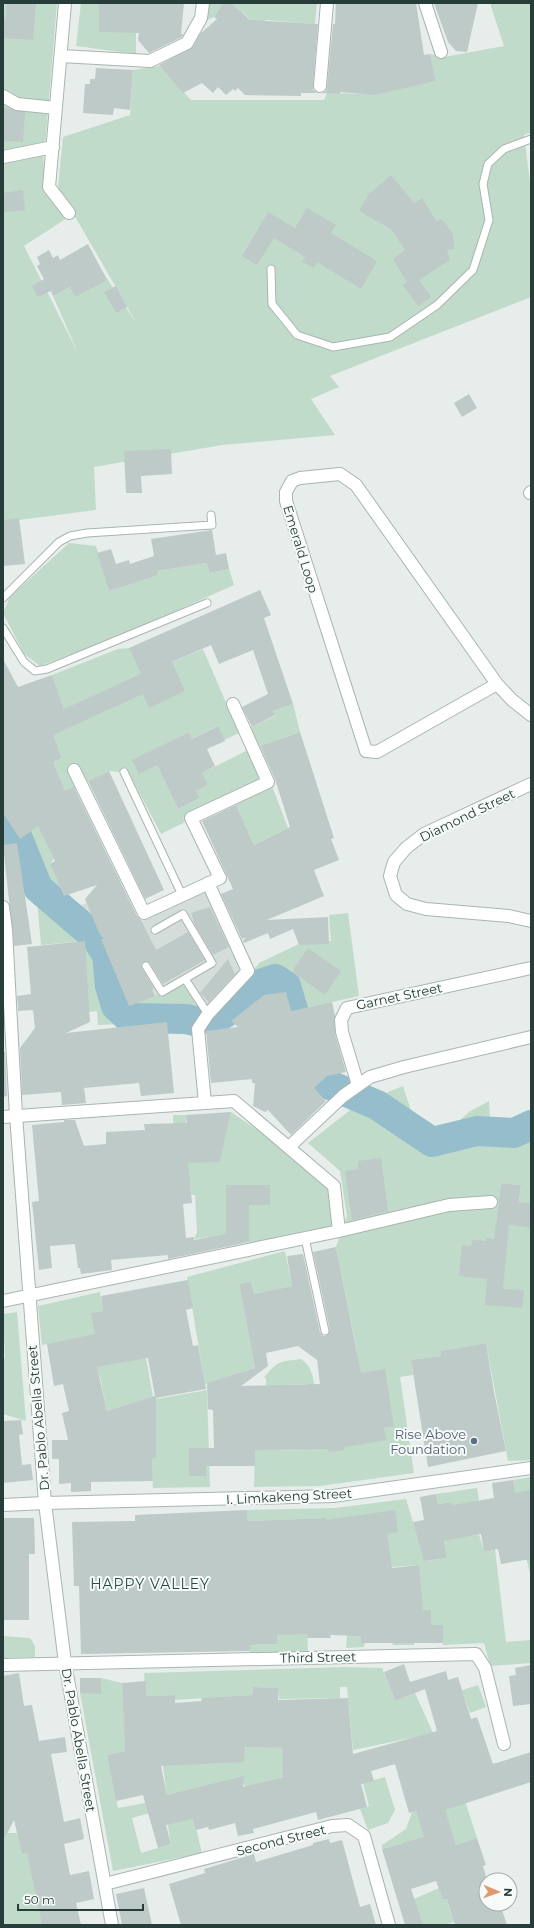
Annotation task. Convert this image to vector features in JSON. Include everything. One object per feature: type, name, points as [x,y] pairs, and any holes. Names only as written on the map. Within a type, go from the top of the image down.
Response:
[{"type":"street","points":[[65,3],[49,187],[68,213]]},
{"type":"street","points":[[61,56],[150,61],[187,42],[201,18],[203,3]]},
{"type":"street","points":[[320,86],[327,3]]},
{"type":"street","points":[[425,3],[441,52]]},
{"type":"street","points":[[3,96],[17,104],[56,108]]},
{"type":"street","points":[[3,157],[53,147]]},
{"type":"street","name":"Emerald Loop","points":[[497,684],[377,752],[366,751],[286,501],[286,492],[292,481],[300,478],[340,474],[356,485],[497,684],[512,700],[531,714]]},
{"type":"street","points":[[74,770],[144,913],[220,878],[191,818],[268,782],[233,704]]},
{"type":"street","name":"Diamond Street","points":[[531,784],[424,834],[406,848],[394,862],[390,876],[396,895],[407,904],[426,909],[509,916],[531,921]]},
{"type":"street","points":[[205,1103],[198,1029],[208,1014],[248,970],[208,883]]},
{"type":"street","name":"Dr. Pablo Abella Street","points":[[3,907],[16,1115],[45,1504],[65,1663],[112,1925]]},
{"type":"street","name":"Garnet Street","points":[[356,1086],[342,1032],[341,1020],[347,1008],[531,968]]},
{"type":"street","points":[[289,1147],[343,1096],[370,1078],[385,1072],[531,1037]]},
{"type":"street","points":[[3,1117],[234,1101],[334,1186],[339,1231]]},
{"type":"street","points":[[3,1301],[339,1231],[449,1205],[491,1202]]},
{"type":"street","name":"I. Limkakeng Street","points":[[3,1505],[333,1496],[531,1468]]},
{"type":"street","name":"Third Street","points":[[65,1663],[476,1654],[485,1668],[504,1744]]},
{"type":"street","points":[[3,1665],[65,1663]]},
{"type":"street","name":"Second Street","points":[[105,1884],[332,1826],[348,1825],[364,1836],[389,1925]]},
{"type":"lane","points":[[271,270],[272,304],[297,335],[333,347],[390,337],[437,305],[473,270],[489,220],[483,184],[488,164],[504,149],[531,140]]},
{"type":"lane","points":[[3,598],[60,542],[70,536],[87,533],[212,525],[211,515]]},
{"type":"lane","points":[[3,628],[24,662],[35,671],[47,669],[207,603]]},
{"type":"lane","points":[[124,772],[182,895]]},
{"type":"lane","points":[[146,966],[162,992],[212,963],[183,914],[156,930]]},
{"type":"lane","points":[[185,979],[208,1014]]},
{"type":"lane","points":[[305,1238],[324,1331]]},
{"type":"shaded area","points":[[204,890],[241,973],[199,1018],[128,1009],[98,933],[72,909],[112,892],[133,921],[142,921]]},
{"type":"green space","points":[[3,3],[57,3],[45,146],[3,151]]},
{"type":"green space","points":[[81,3],[103,3],[99,4],[99,32],[136,29],[136,54],[76,46]]},
{"type":"green space","points":[[209,3],[223,3],[214,17],[207,20]]},
{"type":"green space","points":[[230,3],[317,3],[315,24],[265,20],[264,30],[260,30],[243,12]]},
{"type":"green space","points":[[490,3],[531,3],[531,132],[524,135],[531,190],[531,297],[330,376],[339,387],[311,399],[335,435],[222,445],[94,467],[96,510],[3,522],[3,158],[43,151],[45,187],[67,218],[24,246],[78,353],[53,296],[102,271],[137,324],[58,187],[63,137],[130,115],[133,70],[160,66],[191,100],[324,100],[327,93],[371,94],[436,81],[430,54],[444,57],[504,46]]},
{"type":"green space","points":[[69,543],[96,546],[109,591],[141,580],[157,571],[207,563],[209,573],[229,569],[234,585],[122,635],[40,666],[24,654],[3,613],[10,597]]},
{"type":"green space","points":[[129,648],[142,675],[203,649],[239,733],[224,740],[217,726],[192,739],[189,732],[133,760],[157,765],[178,809],[200,798],[196,791],[208,785],[202,773],[248,750],[260,779],[183,818],[185,822],[161,834],[129,773],[109,771],[65,792],[53,762],[62,758],[47,722],[65,712],[52,675],[118,649]]},
{"type":"green space","points":[[293,704],[300,732],[260,746],[250,728],[275,716],[273,711]]},
{"type":"green space","points":[[272,786],[288,828],[254,845],[235,803]]},
{"type":"green space","points":[[3,795],[39,823],[54,859],[50,864],[70,910],[98,933],[129,1006],[182,985],[207,1004],[224,1007],[259,963],[299,944],[331,941],[329,915],[348,913],[359,996],[291,1011],[281,989],[264,995],[220,1030],[192,1026],[168,1028],[167,1022],[98,1025],[97,1011],[89,1012],[83,941],[41,945],[37,901],[25,890],[18,843],[3,845]]},
{"type":"green space","points":[[403,1086],[416,1126],[434,1143],[469,1112],[489,1101],[491,1135],[510,1138],[531,1129],[531,1203],[519,1202],[521,1185],[501,1183],[496,1223],[531,1228],[531,1460],[508,1461],[486,1343],[440,1351],[441,1356],[411,1360],[413,1375],[400,1377],[414,1473],[320,1486],[254,1487],[255,1450],[308,1449],[307,1384],[286,1385],[266,1395],[266,1378],[264,1378],[276,1365],[280,1363],[301,1359],[306,1364],[313,1376],[315,1413],[386,1440],[384,1428],[393,1427],[350,1375],[341,1358],[357,1351],[336,1247],[347,1216],[340,1171],[308,1143],[358,1104]]},
{"type":"green space","points":[[231,1112],[285,1149],[324,1183],[333,1200],[335,1229],[249,1246],[249,1205],[270,1185],[226,1185],[226,1235],[194,1239],[197,1232],[195,1195],[191,1195],[190,1182],[178,1183],[174,1165],[173,1115],[186,1115],[189,1163],[220,1161]]},
{"type":"green space","points":[[285,1251],[292,1286],[254,1294],[251,1281],[239,1284],[255,1368],[205,1384],[187,1277]]},
{"type":"green space","points":[[100,1292],[103,1311],[92,1313],[101,1366],[146,1358],[153,1397],[107,1411],[100,1377],[84,1337],[42,1345],[38,1306]]},
{"type":"green space","points":[[17,1312],[26,1421],[3,1414],[3,1358],[5,1358],[3,1314]]},
{"type":"green space","points":[[207,1390],[210,1487],[153,1488],[152,1458],[156,1458],[156,1399]]},
{"type":"green space","points":[[531,1477],[531,1577],[522,1542],[513,1480]]},
{"type":"green space","points":[[477,1488],[479,1500],[471,1505],[453,1508],[452,1502],[438,1504],[436,1494]]},
{"type":"green space","points":[[406,1499],[425,1561],[447,1558],[444,1539],[479,1535],[484,1550],[495,1549],[506,1642],[531,1640],[531,1663],[490,1666],[484,1643],[443,1645],[443,1625],[431,1625],[430,1610],[393,1610],[414,1631],[414,1645],[393,1645],[375,1600],[419,1565],[392,1567],[326,1528],[326,1518],[247,1521],[247,1510],[335,1508]]},
{"type":"green space","points":[[307,1630],[308,1654],[250,1654],[250,1645],[277,1644],[277,1635]]},
{"type":"green space","points":[[361,1630],[361,1642],[365,1643],[364,1647],[346,1648],[347,1635]]},
{"type":"green space","points":[[3,1636],[30,1638],[35,1646],[35,1657],[3,1658]]},
{"type":"green space","points":[[345,1667],[382,1668],[395,1701],[415,1693],[433,1733],[442,1729],[477,1838],[407,1861],[402,1843],[382,1849],[382,1845],[406,1829],[412,1812],[460,1799],[425,1735],[353,1750],[347,1687],[340,1687],[340,1698],[279,1699],[279,1688],[253,1687],[252,1695],[175,1700],[174,1695],[146,1696],[144,1673]]},
{"type":"green space","points":[[101,1678],[122,1683],[125,1745],[127,1751],[107,1755],[118,1808],[155,1801],[157,1811],[132,1818],[141,1853],[171,1844],[165,1809],[190,1804],[202,1853],[113,1871],[80,1693],[101,1693]]},
{"type":"green space","points":[[478,1685],[486,1707],[470,1713],[462,1690]]},
{"type":"green space","points":[[251,1747],[282,1748],[283,1765],[297,1773],[245,1787],[241,1780],[167,1795],[163,1766],[204,1749]]},
{"type":"green space","points":[[385,1777],[395,1810],[388,1823],[368,1830],[360,1809],[369,1806],[363,1783]]},
{"type":"green space","points":[[8,1833],[17,1833],[22,1854],[27,1853],[44,1925],[3,1925],[3,1842]]},
{"type":"green space","points":[[439,1888],[443,1900],[447,1899],[454,1922],[445,1925],[422,1925],[414,1899]]},
{"type":"building","points":[[7,3],[36,3],[33,40],[3,38],[3,19],[6,20]]},
{"type":"building","points":[[184,3],[182,37],[149,53],[138,40],[139,33],[99,32],[99,4]]},
{"type":"building","points":[[223,3],[230,3],[250,20],[318,24],[313,85],[313,90],[317,93],[301,93],[301,96],[245,95],[238,88],[235,91],[233,89],[226,95],[218,87],[213,93],[202,83],[183,93],[159,65],[193,47],[200,34],[217,19],[214,17]]},
{"type":"building","points":[[336,3],[416,3],[424,55],[430,54],[436,81],[374,95],[340,92],[340,94],[322,93],[326,91],[327,87],[333,24],[335,24]]},
{"type":"building","points":[[434,3],[478,3],[467,52],[456,51],[448,42]]},
{"type":"building","points":[[96,68],[133,70],[130,110],[114,108],[113,115],[83,113],[85,84],[90,84],[90,79],[95,79]]},
{"type":"building","points":[[3,107],[25,112],[23,142],[3,141]]},
{"type":"building","points":[[391,175],[414,203],[422,198],[437,222],[442,219],[453,234],[454,249],[447,250],[450,260],[419,280],[431,297],[418,306],[403,285],[407,282],[393,259],[405,250],[391,229],[359,211],[369,194]]},
{"type":"building","points":[[23,190],[25,210],[3,212],[3,193]]},
{"type":"building","points":[[307,208],[336,225],[331,233],[377,261],[361,289],[317,262],[314,268],[302,262],[305,257],[274,238],[257,265],[242,256],[268,212],[295,228]]},
{"type":"building","points":[[88,244],[107,280],[75,297],[70,287],[53,296],[51,291],[38,297],[32,286],[44,279],[37,266],[40,264],[37,257],[49,250],[53,258],[58,255],[60,260]]},
{"type":"building","points":[[116,286],[127,307],[116,313],[104,292]]},
{"type":"building","points":[[469,394],[477,408],[462,417],[454,403]]},
{"type":"building","points":[[171,449],[172,474],[141,476],[142,493],[126,493],[124,451]]},
{"type":"building","points":[[19,518],[25,564],[3,566],[3,520]]},
{"type":"building","points":[[212,530],[216,555],[226,553],[229,569],[209,573],[207,563],[157,571],[158,575],[109,591],[97,553],[111,549],[116,564],[129,560],[130,564],[154,556],[151,539]]},
{"type":"building","points":[[260,590],[271,615],[264,618],[293,704],[273,711],[275,715],[252,727],[242,707],[268,694],[253,650],[219,664],[211,645],[172,662],[185,691],[149,708],[143,694],[53,735],[62,758],[53,762],[65,791],[74,787],[137,916],[141,920],[156,950],[188,932],[205,960],[163,984],[150,963],[144,962],[141,964],[142,968],[154,989],[152,990],[155,996],[129,1006],[101,939],[104,939],[100,935],[85,899],[97,885],[64,896],[50,864],[55,861],[38,826],[20,839],[3,813],[3,659],[18,687],[52,675],[64,709],[141,674],[129,648]]},
{"type":"building","points":[[218,726],[225,741],[207,749],[215,766],[202,773],[208,785],[196,791],[200,798],[178,809],[157,765],[139,774],[132,760],[189,732],[192,739]]},
{"type":"building","points":[[300,732],[334,838],[331,839],[339,860],[314,870],[324,896],[267,920],[328,917],[329,944],[299,945],[293,929],[270,939],[268,933],[244,943],[243,941],[246,937],[242,939],[221,894],[233,889],[202,821],[236,805],[254,845],[290,827],[275,779],[260,746]]},
{"type":"building","points":[[109,771],[164,890],[145,899],[88,781]]},
{"type":"building","points":[[17,843],[32,944],[14,946],[3,845]]},
{"type":"building","points":[[210,907],[229,947],[213,955],[195,925],[191,913]]},
{"type":"building","points":[[85,941],[90,1022],[66,1033],[167,1022],[174,1093],[141,1096],[139,1083],[84,1088],[86,1103],[62,1105],[61,1092],[22,1095],[20,1048],[35,1028],[33,1010],[18,1011],[17,996],[31,994],[27,947]]},
{"type":"building","points":[[308,948],[341,971],[325,995],[294,973],[294,968]]},
{"type":"building","points":[[228,959],[235,974],[209,1002],[200,993]]},
{"type":"building","points":[[286,992],[291,1011],[332,1002],[335,1016],[335,1034],[346,1072],[327,1076],[314,1088],[326,1101],[291,1135],[268,1110],[265,1112],[253,1106],[255,1083],[252,1083],[252,1079],[211,1083],[206,1031],[238,1027],[231,1021],[264,995]]},
{"type":"building","points":[[3,1052],[5,1052],[7,1096],[3,1097]]},
{"type":"building","points":[[231,1112],[220,1162],[188,1163],[192,1203],[183,1204],[186,1238],[194,1237],[194,1240],[226,1234],[226,1185],[270,1185],[270,1205],[249,1205],[249,1242],[168,1259],[168,1255],[111,1260],[112,1270],[81,1274],[80,1268],[78,1268],[75,1244],[50,1246],[52,1268],[39,1270],[32,1202],[39,1201],[32,1125],[64,1122],[64,1120],[75,1120],[84,1146],[106,1144],[106,1132],[145,1130],[144,1124],[187,1123],[186,1115]]},
{"type":"building","points":[[381,1158],[388,1211],[352,1220],[345,1171],[358,1169],[358,1161]]},
{"type":"building","points":[[501,1183],[521,1185],[519,1202],[531,1203],[531,1228],[509,1225],[503,1289],[524,1290],[522,1308],[485,1305],[487,1279],[459,1276],[462,1245],[471,1246],[472,1240],[486,1241],[486,1238],[494,1239]]},
{"type":"building","points":[[336,1247],[361,1373],[385,1369],[394,1427],[384,1428],[387,1440],[344,1447],[344,1450],[329,1452],[328,1449],[255,1450],[255,1466],[206,1466],[206,1476],[189,1476],[189,1448],[214,1448],[213,1410],[208,1409],[207,1383],[255,1368],[239,1284],[251,1281],[254,1294],[292,1286],[287,1256],[303,1254],[320,1332],[323,1336],[326,1336],[330,1330],[313,1252]],"holes":[[[298,1346],[317,1360],[320,1384],[241,1386],[268,1366],[266,1353]]]},
{"type":"building","points":[[188,1280],[193,1308],[186,1310],[193,1346],[198,1345],[206,1389],[156,1398],[156,1458],[152,1458],[153,1481],[91,1482],[91,1491],[71,1492],[71,1483],[59,1484],[59,1459],[52,1459],[52,1440],[68,1440],[62,1413],[69,1411],[63,1384],[54,1386],[47,1344],[95,1334],[91,1313],[103,1311],[101,1296]],"holes":[[[148,1358],[155,1396],[107,1411],[97,1367]]]},
{"type":"building","points":[[486,1343],[506,1451],[428,1467],[411,1360],[441,1356],[440,1351]]},
{"type":"building","points":[[21,1420],[23,1434],[19,1435],[22,1465],[31,1464],[33,1480],[3,1483],[3,1421]]},
{"type":"building","points":[[513,1480],[515,1493],[531,1490],[531,1559],[501,1564],[498,1549],[484,1551],[481,1534],[444,1541],[447,1558],[424,1561],[413,1522],[424,1520],[420,1497],[436,1494],[438,1504],[452,1502],[453,1505],[494,1498],[492,1483]]},
{"type":"building","points":[[247,1510],[247,1521],[326,1518],[326,1520],[395,1510],[398,1532],[387,1534],[392,1568],[419,1565],[423,1610],[431,1610],[431,1625],[443,1625],[443,1643],[361,1643],[361,1636],[330,1635],[331,1638],[307,1638],[307,1634],[277,1635],[277,1644],[250,1645],[250,1651],[81,1654],[79,1586],[74,1586],[72,1522],[135,1521],[135,1515]]},
{"type":"building","points":[[3,1518],[34,1518],[35,1554],[29,1554],[29,1620],[3,1620]]},
{"type":"building","points":[[404,1664],[410,1682],[446,1671],[448,1680],[458,1677],[471,1719],[477,1717],[493,1764],[531,1752],[531,1782],[445,1810],[456,1845],[477,1838],[486,1865],[483,1866],[485,1872],[478,1872],[478,1912],[503,1912],[507,1925],[455,1925],[447,1899],[443,1900],[436,1881],[411,1889],[423,1925],[405,1925],[382,1849],[424,1837],[416,1811],[409,1813],[395,1764],[371,1771],[374,1781],[361,1784],[367,1807],[318,1820],[316,1812],[253,1829],[254,1833],[238,1836],[235,1823],[209,1830],[208,1827],[196,1830],[193,1819],[166,1825],[171,1844],[158,1848],[143,1795],[116,1801],[107,1755],[125,1751],[122,1683],[146,1681],[146,1696],[175,1695],[175,1703],[202,1701],[201,1698],[252,1695],[253,1687],[279,1688],[278,1700],[348,1698],[353,1754],[437,1731],[425,1689],[395,1701],[384,1672]],"holes":[[[245,1747],[282,1748],[283,1777],[243,1787],[244,1776],[167,1795],[161,1766],[244,1762]]]},
{"type":"building","points":[[531,1665],[531,1704],[513,1706],[509,1676],[516,1675],[515,1668]]},
{"type":"building","points":[[19,1673],[24,1706],[32,1705],[39,1741],[65,1737],[67,1752],[51,1754],[64,1822],[80,1818],[84,1839],[64,1844],[70,1875],[89,1871],[94,1899],[76,1903],[81,1925],[42,1925],[27,1853],[22,1854],[14,1820],[3,1842],[3,1676]]},
{"type":"building","points":[[80,1678],[101,1678],[101,1694],[80,1693]]},
{"type":"building","points":[[329,1839],[330,1843],[342,1840],[360,1907],[370,1904],[376,1925],[181,1925],[169,1884],[205,1873],[204,1869],[254,1854],[256,1862]]},
{"type":"building","points":[[144,1888],[152,1925],[122,1925],[116,1894]]},
{"type":"waterway","points":[[3,823],[17,836],[38,888],[95,937],[107,954],[110,986],[116,1006],[129,1018],[186,1019],[195,1021]]},
{"type":"waterway","points":[[213,1020],[225,1013],[257,985],[275,979],[286,986],[309,1064],[325,1083],[377,1105],[432,1142],[477,1131],[514,1133],[531,1125]]},
{"type":"place","name":"Rise Above Foundation","points":[[474,1441]]},
{"type":"district","name":"HAPPY VALLEY","points":[[150,1584]]}]
